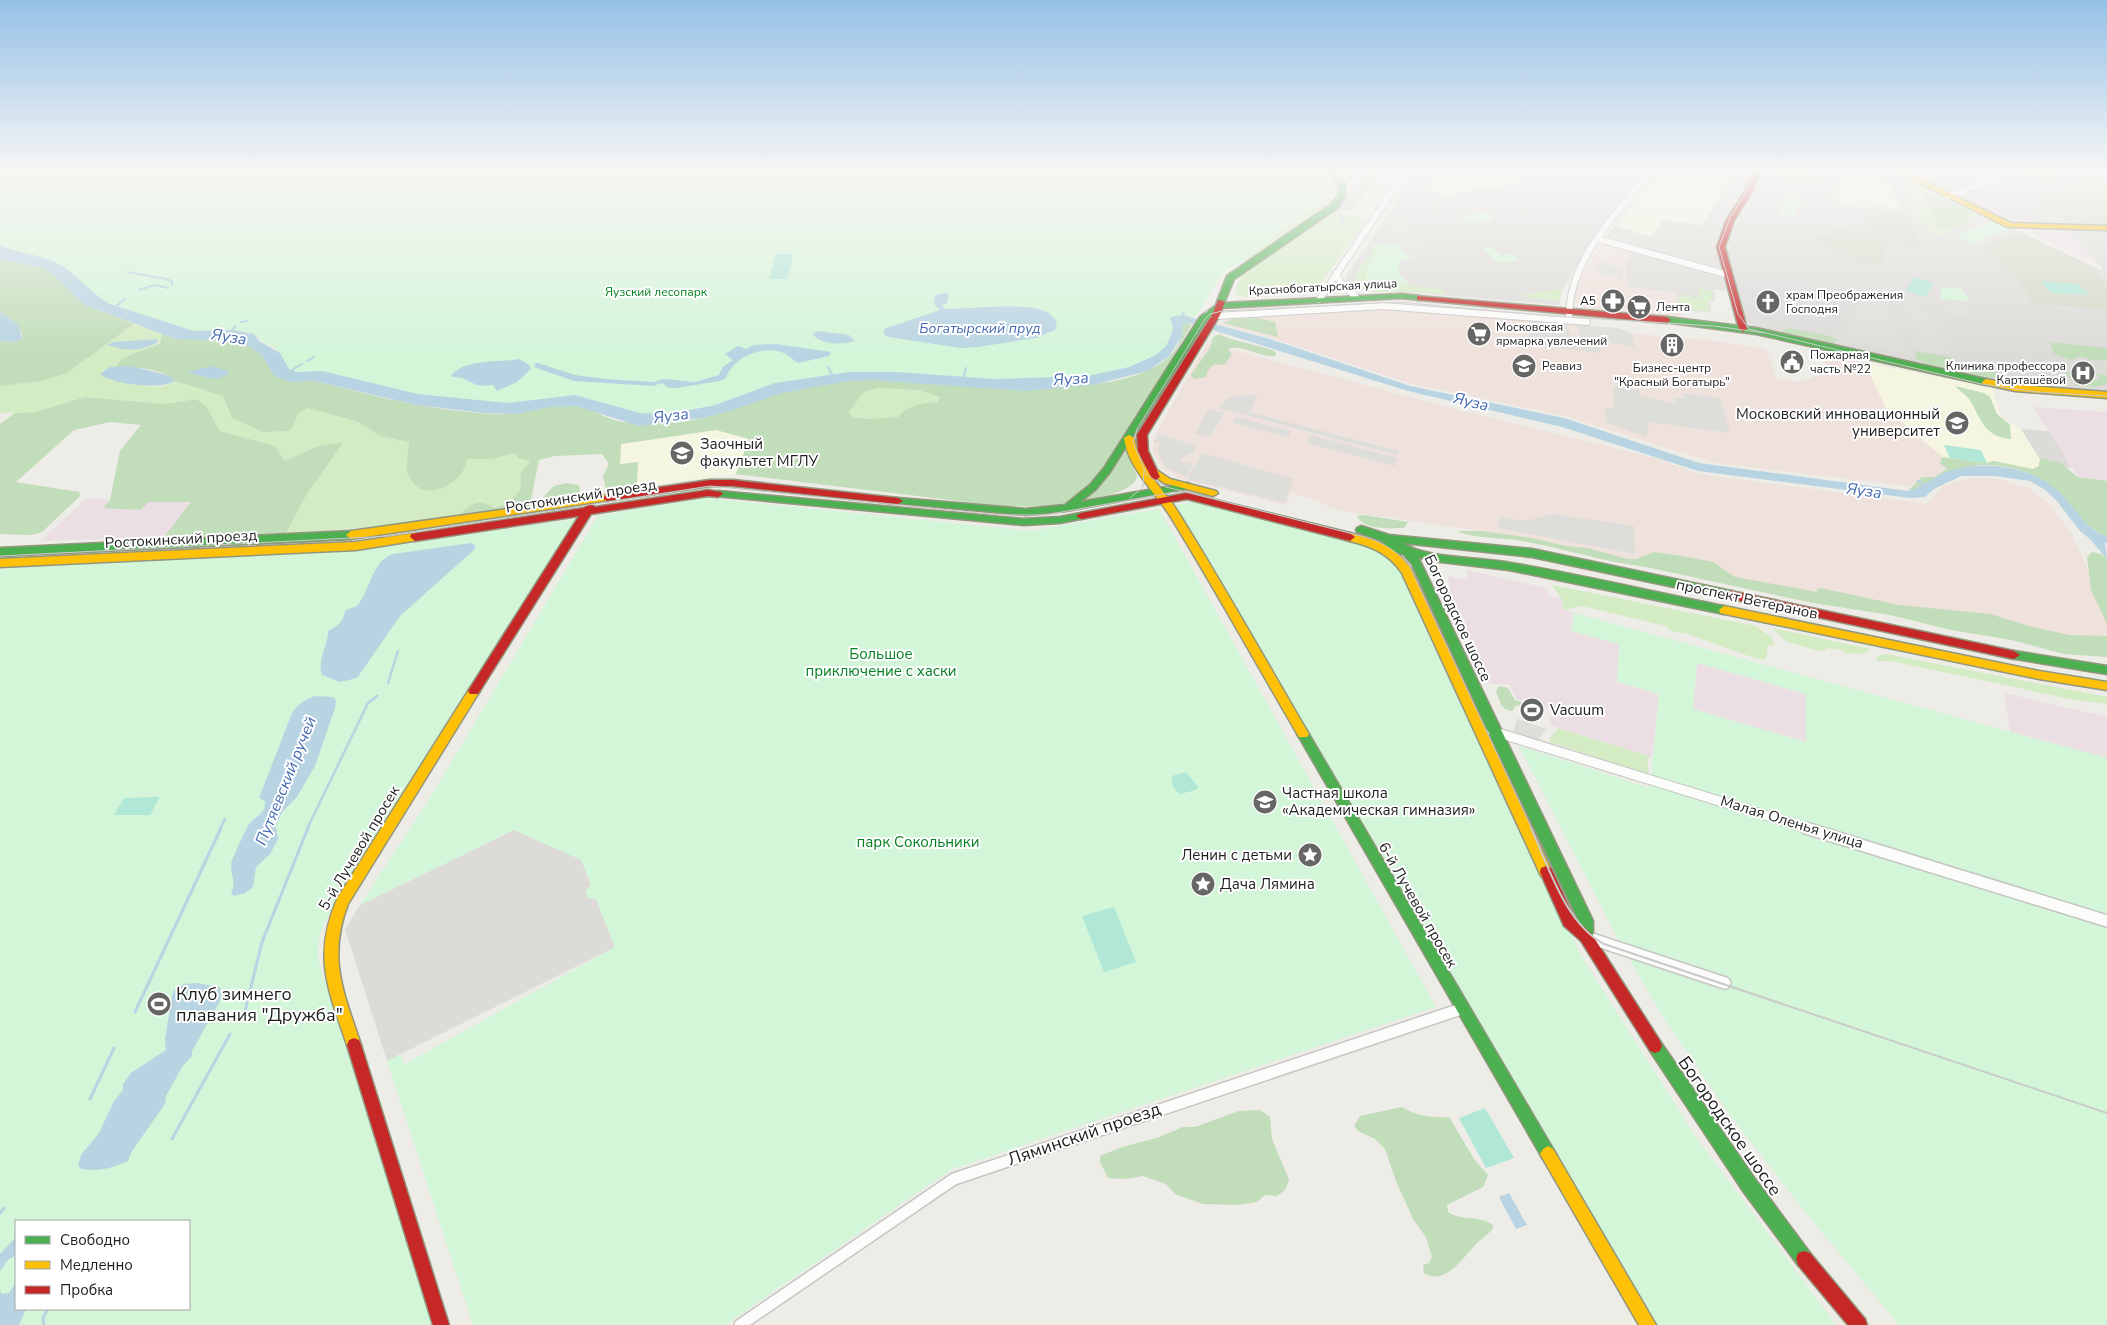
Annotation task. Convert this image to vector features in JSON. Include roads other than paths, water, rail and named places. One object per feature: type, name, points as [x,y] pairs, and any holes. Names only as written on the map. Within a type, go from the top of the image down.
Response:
[{"type":"main road","points":[[1066,508],[1092,487],[1107,470],[1211,315],[1234,273],[1298,233]]},
{"type":"main road","points":[[1726,233],[1721,247],[1743,329]]},
{"type":"main road","name":"Краснобогатырская улица","points":[[1211,315],[1319,300],[1401,296],[1548,310],[1587,322],[1686,328],[1714,326]]},
{"type":"main road","name":"Краснобогатырская улица","points":[[1568,315],[1743,329],[1989,384],[2043,392],[2107,395]]},
{"type":"main road","points":[[1162,495],[1143,451],[1142,436],[1195,339]]},
{"type":"main road","points":[[1129,438],[1130,447],[1141,472],[1162,495]]},
{"type":"main road","points":[[1152,470],[1162,478],[1188,486]]},
{"type":"main road","name":"Ростокинский проезд","points":[[0,563],[356,546],[591,505],[696,484],[721,483],[1026,512],[1162,495]]},
{"type":"main road","name":"Богородское шоссе","points":[[1162,495],[1188,486],[1392,538],[1410,552],[1586,921],[1586,937]]},
{"type":"main road","name":"Ростокинский проезд","points":[[0,552],[363,534],[591,505],[718,492],[954,518],[1034,522],[1076,517],[1162,495]]},
{"type":"main road","name":"Богородское шоссе","points":[[1162,495],[1200,498],[1381,545],[1399,560],[1407,572],[1569,922],[1586,937],[1672,1073],[1760,1200],[1859,1325]]},
{"type":"main road","name":"6-й Лучевой просек","points":[[1162,495],[1461,1009],[1648,1325]]},
{"type":"main road","name":"5-й Лучевой просек","points":[[441,1325],[331,972],[328,950],[330,926],[348,892],[591,505]]},
{"type":"main road","name":"проспект Ветеранов","points":[[1392,538],[1532,553],[2006,653],[2107,670]]},
{"type":"main road","name":"проспект Ветеранов","points":[[1381,545],[1410,552],[1509,566],[2039,675],[2107,686]]},
{"type":"main road","points":[[53,561],[60,549]]},
{"type":"street","points":[[1319,300],[1364,233]]},
{"type":"street","points":[[1568,315],[1571,288],[1603,233]]},
{"type":"street","points":[[1598,239],[1729,275]]},
{"type":"street","points":[[1336,273],[1341,285],[1353,292],[1356,297]]},
{"type":"street","points":[[1211,315],[1383,306],[1587,322]]},
{"type":"street","name":"Малая Оленья улица","points":[[1477,726],[2107,921]]},
{"type":"street","points":[[1586,937],[1725,982]]},
{"type":"street","name":"Ляминский проезд","points":[[740,1325],[954,1179],[1461,1009]]},
{"type":"water","name":"Яуза","points":[[0,245],[41,257],[63,266],[110,304],[194,331],[234,330],[254,334],[259,341],[280,353],[289,369],[296,372],[322,371],[418,394],[508,403],[575,395],[640,413],[670,414],[715,405],[775,383],[849,372],[897,372],[995,379],[1088,376],[1129,367],[1156,355],[1166,346],[1171,335],[1173,328],[1170,318],[1183,315],[1270,339],[1410,386],[1564,418],[1699,463],[1908,491],[1944,473],[1963,467],[1994,466],[2025,472],[2052,486],[2088,525],[2107,536],[2107,543],[2105,543],[2107,559],[2090,539],[2080,531],[2056,500],[2044,489],[2030,481],[1995,476],[1961,476],[1934,489],[1925,497],[1910,498],[1698,471],[1562,427],[1408,391],[1190,323],[1183,324],[1182,336],[1169,356],[1148,371],[1092,385],[1026,391],[870,380],[842,382],[782,393],[703,418],[639,426],[576,406],[549,407],[517,414],[482,413],[417,405],[314,381],[290,382],[274,376],[262,355],[240,341],[178,339],[83,304],[56,277],[43,268],[0,259]]},
{"type":"water","name":"Богатырский пруд","points":[[949,294],[947,303],[942,305],[945,309],[1034,308],[1049,313],[1052,316],[1057,322],[1055,330],[1036,338],[961,348],[884,335],[884,329],[940,310],[934,304],[935,295]]},
{"type":"water","points":[[0,312],[19,325],[22,339],[14,342],[0,341]]},
{"type":"water","points":[[818,331],[849,335],[855,341],[845,343],[826,342],[816,338],[813,334]]},
{"type":"water","points":[[158,339],[157,343],[138,349],[126,349],[107,345],[113,342]]},
{"type":"water","points":[[776,344],[831,352],[829,356],[798,363],[781,352],[756,352],[741,359],[735,364],[726,378],[720,381],[676,388],[669,388],[662,383],[653,386],[574,381],[534,367],[535,363],[538,363],[575,375],[605,379],[654,382],[663,379],[695,382],[719,375],[723,367],[733,360],[725,354],[738,346],[746,349],[753,345]]},
{"type":"water","points":[[519,359],[529,365],[531,369],[517,382],[497,391],[493,385],[477,385],[462,378],[451,376],[464,366],[482,362]]},
{"type":"water","points":[[131,366],[171,376],[175,381],[159,385],[138,385],[116,381],[100,374],[110,367]]},
{"type":"water","points":[[212,366],[229,372],[226,376],[216,379],[187,372]]},
{"type":"water","points":[[471,543],[475,545],[475,549],[400,616],[357,678],[340,682],[322,675],[321,664],[328,631],[340,623],[345,611],[358,605],[380,563],[393,554]]},
{"type":"water","name":"Путяевский ручей","points":[[315,696],[333,697],[336,700],[315,766],[297,797],[282,812],[276,826],[278,839],[270,854],[256,867],[253,887],[245,893],[234,896],[231,894],[234,884],[231,869],[232,860],[250,822],[264,810],[265,801],[259,798],[292,713],[302,703]]},
{"type":"water","points":[[197,983],[220,987],[221,999],[192,1051],[192,1056],[182,1067],[166,1096],[165,1104],[132,1151],[128,1161],[106,1169],[81,1169],[78,1165],[81,1155],[99,1133],[114,1101],[123,1090],[123,1084],[131,1073],[166,1050],[165,1039],[173,991],[184,984]]},
{"type":"water","points":[[1509,1193],[1527,1225],[1516,1229],[1499,1197]]},
{"type":"water","points":[[15,1238],[15,1256],[8,1260],[0,1271],[0,1254]]},
{"type":"water","points":[[15,1284],[15,1310],[26,1310],[19,1325],[0,1325],[0,1288],[1,1294],[9,1293]]},
{"type":"waterway","points":[[127,272],[166,279],[172,281],[172,285]]},
{"type":"waterway","points":[[139,290],[155,285],[168,288]]},
{"type":"waterway","points":[[115,307],[125,299]]},
{"type":"waterway","name":"Яуза","points":[[241,322],[247,321]]},
{"type":"waterway","name":"Яуза","points":[[230,332],[236,326]]},
{"type":"waterway","points":[[307,361],[314,357]]},
{"type":"waterway","points":[[290,371],[302,364]]},
{"type":"waterway","points":[[828,367],[833,376]]},
{"type":"waterway","points":[[963,378],[966,368]]},
{"type":"waterway","points":[[1918,481],[1928,486]]},
{"type":"waterway","points":[[388,683],[398,651]]},
{"type":"waterway","points":[[307,829],[368,703],[377,696]]},
{"type":"waterway","points":[[220,829],[225,819]]},
{"type":"waterway","points":[[135,1012],[221,828]]},
{"type":"waterway","points":[[245,1011],[262,942],[308,828]]},
{"type":"waterway","points":[[172,1139],[230,1034]]},
{"type":"waterway","points":[[90,1099],[114,1048]]},
{"type":"waterway","points":[[0,1213],[4,1208]]},
{"type":"waterway","points":[[44,1325],[43,1318],[47,1310]]},
{"type":"tram line","points":[[1724,233],[1719,247],[1738,314],[1749,329],[1982,384],[2037,392],[2107,396]]},
{"type":"tram line","points":[[1532,829],[1410,567],[1401,557],[1387,546],[1369,538],[1166,487],[1147,475],[1133,443],[1137,429],[1205,319],[1210,314],[1222,311],[1399,302],[1551,316],[1714,326],[1765,333]]},
{"type":"tram line","points":[[1130,498],[1143,487],[1144,470]]},
{"type":"tram line","points":[[0,556],[390,536],[710,486],[1000,515],[1045,515],[1175,492]]},
{"type":"tram line","points":[[1531,828],[1560,893],[1569,908],[1590,935],[1604,944],[2107,1113]]},
{"type":"place","name":"А5","points":[[1613,301]]},
{"type":"place","name":"храм Преображения Господня","points":[[1768,302]]},
{"type":"place","name":"Лента","points":[[1639,307]]},
{"type":"place","name":"Московская ярмарка увлечений","points":[[1479,334]]},
{"type":"place","name":"Бизнес-центр \"Красный Богатырь\"","points":[[1672,345]]},
{"type":"place","name":"Пожарная часть №22","points":[[1792,362]]},
{"type":"place","name":"Реавиз","points":[[1524,366]]},
{"type":"place","name":"Клиника профессора Карташёвой","points":[[2083,373]]},
{"type":"place","name":"Московский инновационный университет","points":[[1957,423]]},
{"type":"place","name":"Заочный факультет МГЛУ","points":[[682,453]]},
{"type":"place","name":"Vacuum","points":[[1532,710]]},
{"type":"place","name":"Частная школа «Академическая гимназия»","points":[[1265,802]]},
{"type":"place","name":"Ленин с детьми","points":[[1310,855]]},
{"type":"place","name":"Дача Лямина","points":[[1203,884]]},
{"type":"place","name":"Клуб зимнего плавания \"Дружба\"","points":[[159,1004]]},
{"type":"park label","name":"Яузский лесопарк","points":[[656,292]]},
{"type":"park label","name":"Большое приключение с хаски","points":[[881,662]]},
{"type":"park label","name":"парк Сокольники","points":[[918,842]]}]
